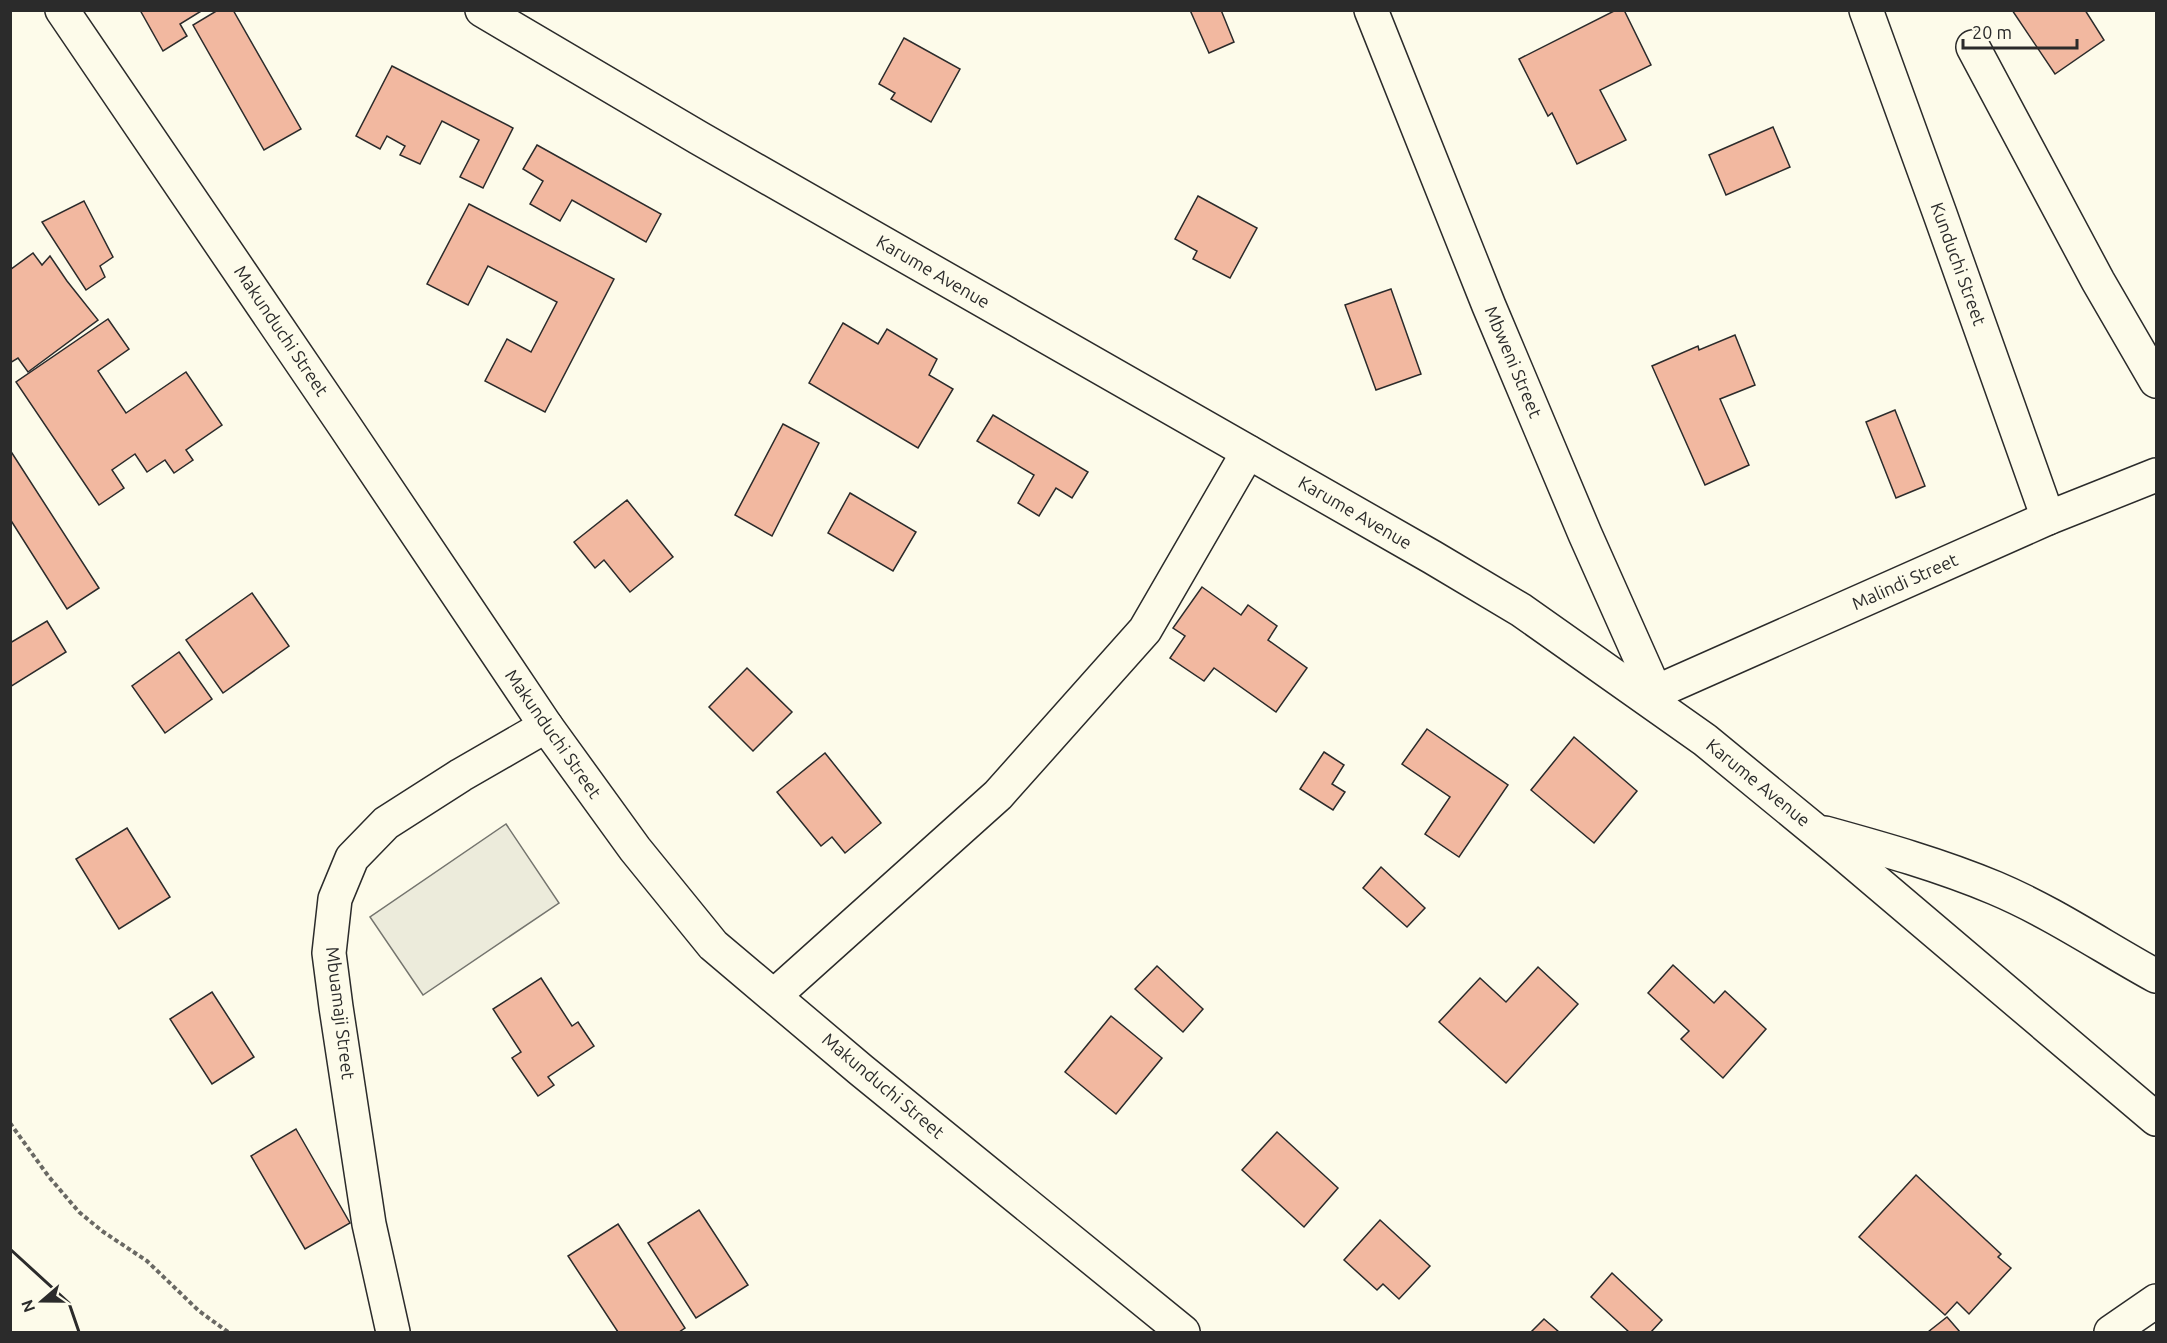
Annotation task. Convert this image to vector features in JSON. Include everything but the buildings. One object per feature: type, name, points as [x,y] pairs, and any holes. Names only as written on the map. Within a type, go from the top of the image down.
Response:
[{"type":"street","name":"Makunduchi Street","points":[[62,10],[546,726],[635,849],[713,945],[775,995],[861,1070],[1183,1332]]},
{"type":"street","name":"Karume Avenue","points":[[482,10],[699,138],[1432,557],[1521,610],[1660,701],[2157,1119]]},
{"type":"street","name":"Mbweni Street","points":[[1371,10],[1498,327],[1585,534],[1660,701]]},
{"type":"street","name":"Kunduchi Street","points":[[1866,10],[2048,518]]},
{"type":"street","points":[[1973,47],[2092,271],[2157,381]]},
{"type":"street","points":[[775,995],[998,795],[1145,630],[1248,452]]},
{"type":"street","name":"Malindi Street","points":[[1660,701],[2048,518],[2157,475]]},
{"type":"street","name":"Mbuamaji Street","points":[[393,1332],[369,1224],[336,1007],[329,953],[335,899],[352,858],[386,823],[461,775],[546,726]]},
{"type":"street","points":[[1815,830],[1894,852],[1997,889],[2057,919],[2157,976]]},
{"type":"street","points":[[2111,1332],[2157,1301]]},
{"type":"path","points":[[10,1124],[49,1177],[79,1212],[102,1231],[147,1261],[199,1311],[228,1332]]},
{"type":"shaded area","points":[[506,824],[559,903],[423,995],[370,917]]},
{"type":"wall","points":[[10,1249],[69,1303],[79,1332]]}]
